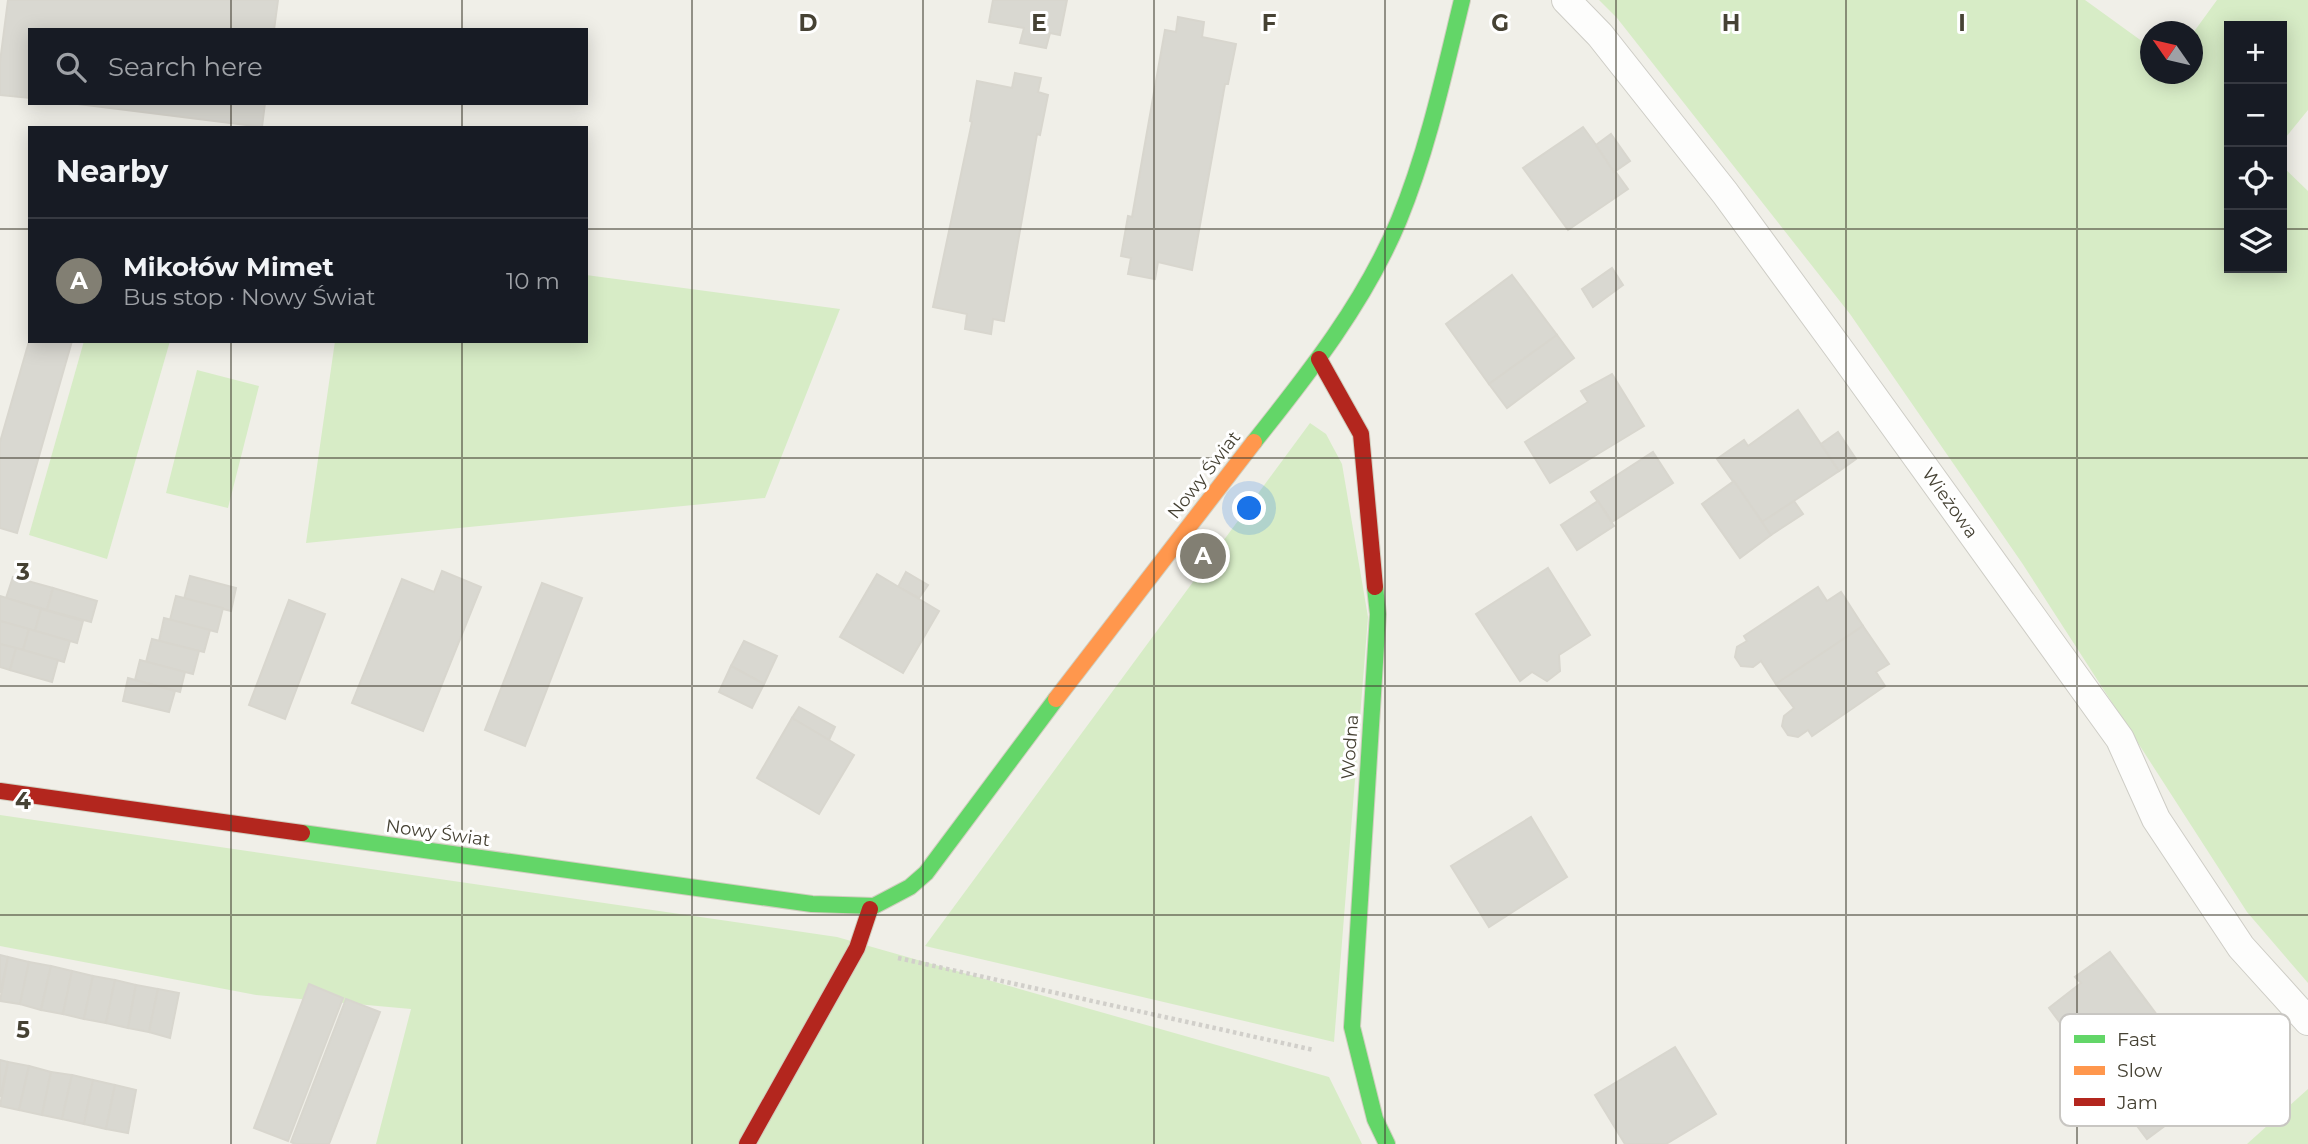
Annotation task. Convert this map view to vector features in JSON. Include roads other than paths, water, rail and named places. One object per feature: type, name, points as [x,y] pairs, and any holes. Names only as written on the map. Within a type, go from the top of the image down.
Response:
[{"type":"street","name":"Nowy Świat","points":[[0,791],[812,904],[870,909],[897,898],[926,873],[1188,525],[1319,359],[1383,254],[1410,195],[1432,124],[1462,0]]},
{"type":"street","name":"Wodna","points":[[1319,359],[1361,433],[1378,614],[1352,1027],[1375,1119],[1387,1144]]},
{"type":"street","points":[[747,1144],[857,948],[870,909]]},
{"type":"lane","name":"Wieżowa","points":[[1566,0],[1600,35],[1725,193],[1842,352],[2120,739],[2156,819],[2241,947],[2308,1021]]},
{"type":"place","name":"Mikołów Mimet","points":[[1203,556]]}]
